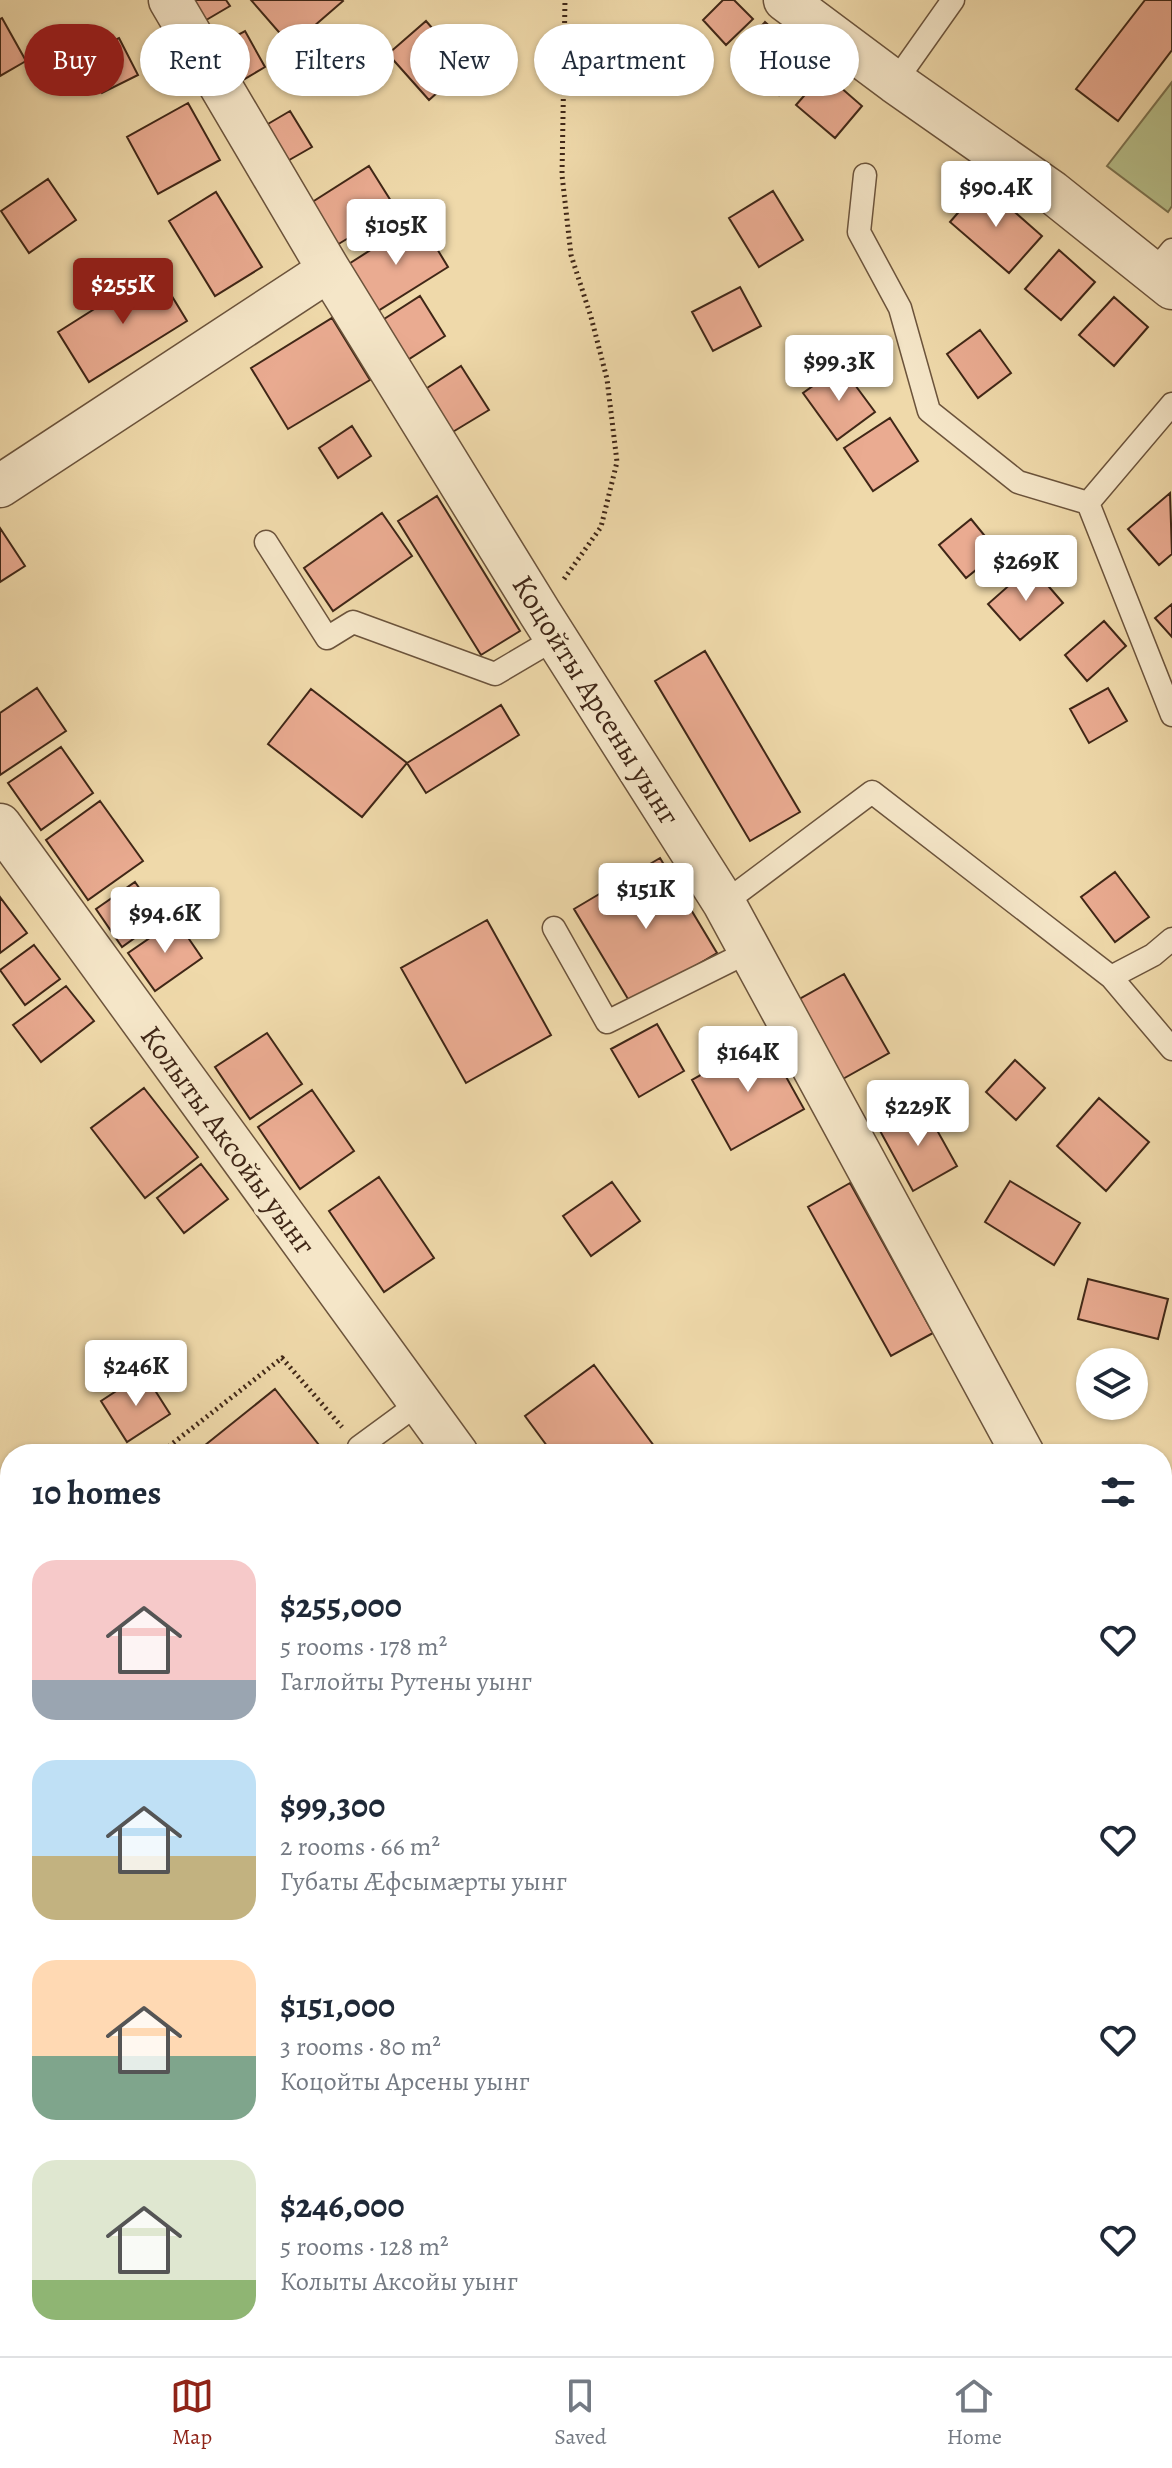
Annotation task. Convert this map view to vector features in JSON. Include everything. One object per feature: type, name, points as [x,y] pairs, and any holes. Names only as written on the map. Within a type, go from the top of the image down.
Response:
[{"type":"street","name":"Коцойты Арсены уынг","points":[[170,0],[329,270],[548,626],[724,903],[1018,1444]]},
{"type":"street","points":[[785,0],[895,82],[1166,270]]},
{"type":"street","points":[[0,486],[329,270]]},
{"type":"street","name":"Колыты Аксойы уынг","points":[[0,825],[450,1444]]},
{"type":"lane","points":[[895,82],[953,0]]},
{"type":"lane","points":[[865,175],[859,232],[900,308],[929,411],[1018,482],[1088,503]]},
{"type":"lane","points":[[1088,503],[1172,404]]},
{"type":"lane","points":[[1088,503],[1172,715]]},
{"type":"lane","points":[[266,542],[327,638],[353,622],[495,674],[548,626]]},
{"type":"lane","points":[[724,903],[872,792],[1111,977],[1172,1049]]},
{"type":"lane","points":[[554,928],[607,1022],[750,951]]},
{"type":"lane","points":[[1111,977],[1153,955],[1172,939]]},
{"type":"lane","points":[[363,1444],[419,1403]]},
{"type":"path","points":[[548,626],[601,527],[617,462],[607,379],[571,255],[562,175],[565,0]]},
{"type":"path","points":[[172,1444],[282,1358],[356,1444]]},
{"type":"green space","points":[[1172,82],[1172,206],[1168,212],[1107,166]]},
{"type":"building","points":[[180,0],[226,0],[230,6],[199,24],[195,24]]},
{"type":"building","points":[[251,0],[343,1],[316,24],[272,24]]},
{"type":"building","points":[[723,0],[734,0],[753,19],[748,24],[730,24],[730,41],[726,45],[714,32],[714,24],[707,24],[703,20]]},
{"type":"building","points":[[1145,0],[1172,0],[1172,50],[1118,121],[1076,89]]},
{"type":"building","points":[[0,19],[24,62],[0,76]]},
{"type":"building","points":[[410,35],[410,79],[394,61],[394,49]]},
{"type":"building","points":[[250,40],[265,67],[250,76]]},
{"type":"building","points":[[124,48],[138,75],[124,82]]},
{"type":"building","points":[[804,96],[850,96],[862,106],[835,138],[796,105]]},
{"type":"building","points":[[188,103],[220,160],[158,194],[127,137]]},
{"type":"building","points":[[290,111],[312,147],[277,167],[256,131]]},
{"type":"building","points":[[369,166],[396,209],[332,248],[306,206]]},
{"type":"building","points":[[48,179],[76,220],[29,253],[1,211]]},
{"type":"building","points":[[983,184],[1042,236],[1009,273],[950,222]]},
{"type":"building","points":[[773,191],[803,240],[759,267],[729,218]]},
{"type":"building","points":[[216,192],[262,267],[215,296],[169,221]]},
{"type":"building","points":[[419,219],[448,267],[373,314],[344,267]]},
{"type":"building","points":[[1059,250],[1095,282],[1061,320],[1025,289]]},
{"type":"building","points":[[156,270],[187,321],[89,382],[58,332]]},
{"type":"building","points":[[740,287],[761,326],[713,351],[692,312]]},
{"type":"building","points":[[420,296],[445,336],[406,361],[381,321]]},
{"type":"building","points":[[1114,297],[1148,327],[1114,366],[1079,335]]},
{"type":"building","points":[[332,318],[370,380],[288,429],[251,368]]},
{"type":"building","points":[[980,330],[1011,373],[978,398],[947,354]]},
{"type":"building","points":[[461,366],[489,410],[451,433],[424,390]]},
{"type":"building","points":[[841,366],[875,412],[837,440],[803,393]]},
{"type":"building","points":[[890,418],[918,461],[873,491],[844,448]]},
{"type":"building","points":[[352,426],[371,456],[338,478],[319,448]]},
{"type":"building","points":[[1170,493],[1172,554],[1159,565],[1128,529]]},
{"type":"building","points":[[437,496],[520,631],[481,655],[398,521]]},
{"type":"building","points":[[382,513],[412,556],[333,611],[304,568]]},
{"type":"building","points":[[971,519],[998,552],[966,578],[939,545]]},
{"type":"building","points":[[0,528],[25,566],[0,582]]},
{"type":"building","points":[[1031,566],[1063,603],[1020,640],[988,604]]},
{"type":"building","points":[[1172,604],[1172,637],[1155,618]]},
{"type":"building","points":[[1104,621],[1126,646],[1087,681],[1065,655]]},
{"type":"building","points":[[705,651],[800,812],[750,841],[655,681]]},
{"type":"building","points":[[37,688],[66,731],[0,775],[0,713]]},
{"type":"building","points":[[1108,688],[1127,721],[1089,743],[1070,709]]},
{"type":"building","points":[[311,689],[407,763],[362,817],[268,744]]},
{"type":"building","points":[[501,705],[519,735],[426,793],[407,763]]},
{"type":"building","points":[[61,747],[93,793],[41,830],[8,783]]},
{"type":"building","points":[[100,801],[143,861],[88,900],[46,840]]},
{"type":"building","points":[[660,858],[717,953],[631,1004],[574,909]]},
{"type":"building","points":[[1115,872],[1149,917],[1115,942],[1081,897]]},
{"type":"building","points":[[135,882],[161,919],[122,947],[96,909]]},
{"type":"building","points":[[0,897],[27,933],[0,953]]},
{"type":"building","points":[[176,920],[202,958],[155,991],[128,953]]},
{"type":"building","points":[[487,920],[551,1035],[466,1083],[401,968]]},
{"type":"building","points":[[34,945],[60,979],[25,1005],[0,970]]},
{"type":"building","points":[[844,974],[889,1053],[841,1080],[796,1001]]},
{"type":"building","points":[[66,986],[94,1021],[41,1062],[13,1025]]},
{"type":"building","points":[[657,1024],[684,1071],[639,1097],[611,1049]]},
{"type":"building","points":[[267,1033],[302,1084],[250,1119],[215,1067]]},
{"type":"building","points":[[765,1039],[804,1109],[731,1150],[692,1080]]},
{"type":"building","points":[[1015,1060],[1045,1088],[1016,1120],[986,1092]]},
{"type":"building","points":[[144,1088],[198,1157],[145,1198],[91,1128]]},
{"type":"building","points":[[312,1090],[354,1151],[300,1189],[258,1127]]},
{"type":"building","points":[[1099,1098],[1149,1142],[1106,1191],[1057,1146]]},
{"type":"building","points":[[923,1105],[957,1166],[913,1191],[879,1129]]},
{"type":"building","points":[[201,1164],[228,1199],[184,1233],[157,1198]]},
{"type":"building","points":[[379,1177],[434,1258],[384,1292],[329,1211]]},
{"type":"building","points":[[1010,1181],[1080,1223],[1054,1265],[985,1222]]},
{"type":"building","points":[[612,1182],[640,1221],[591,1256],[563,1216]]},
{"type":"building","points":[[850,1183],[933,1333],[891,1356],[808,1207]]},
{"type":"building","points":[[1088,1279],[1168,1299],[1158,1339],[1078,1319]]},
{"type":"building","points":[[594,1365],[653,1444],[546,1444],[525,1416]]},
{"type":"building","points":[[144,1373],[170,1414],[127,1442],[101,1401]]},
{"type":"building","points":[[275,1389],[318,1444],[206,1444]]}]
